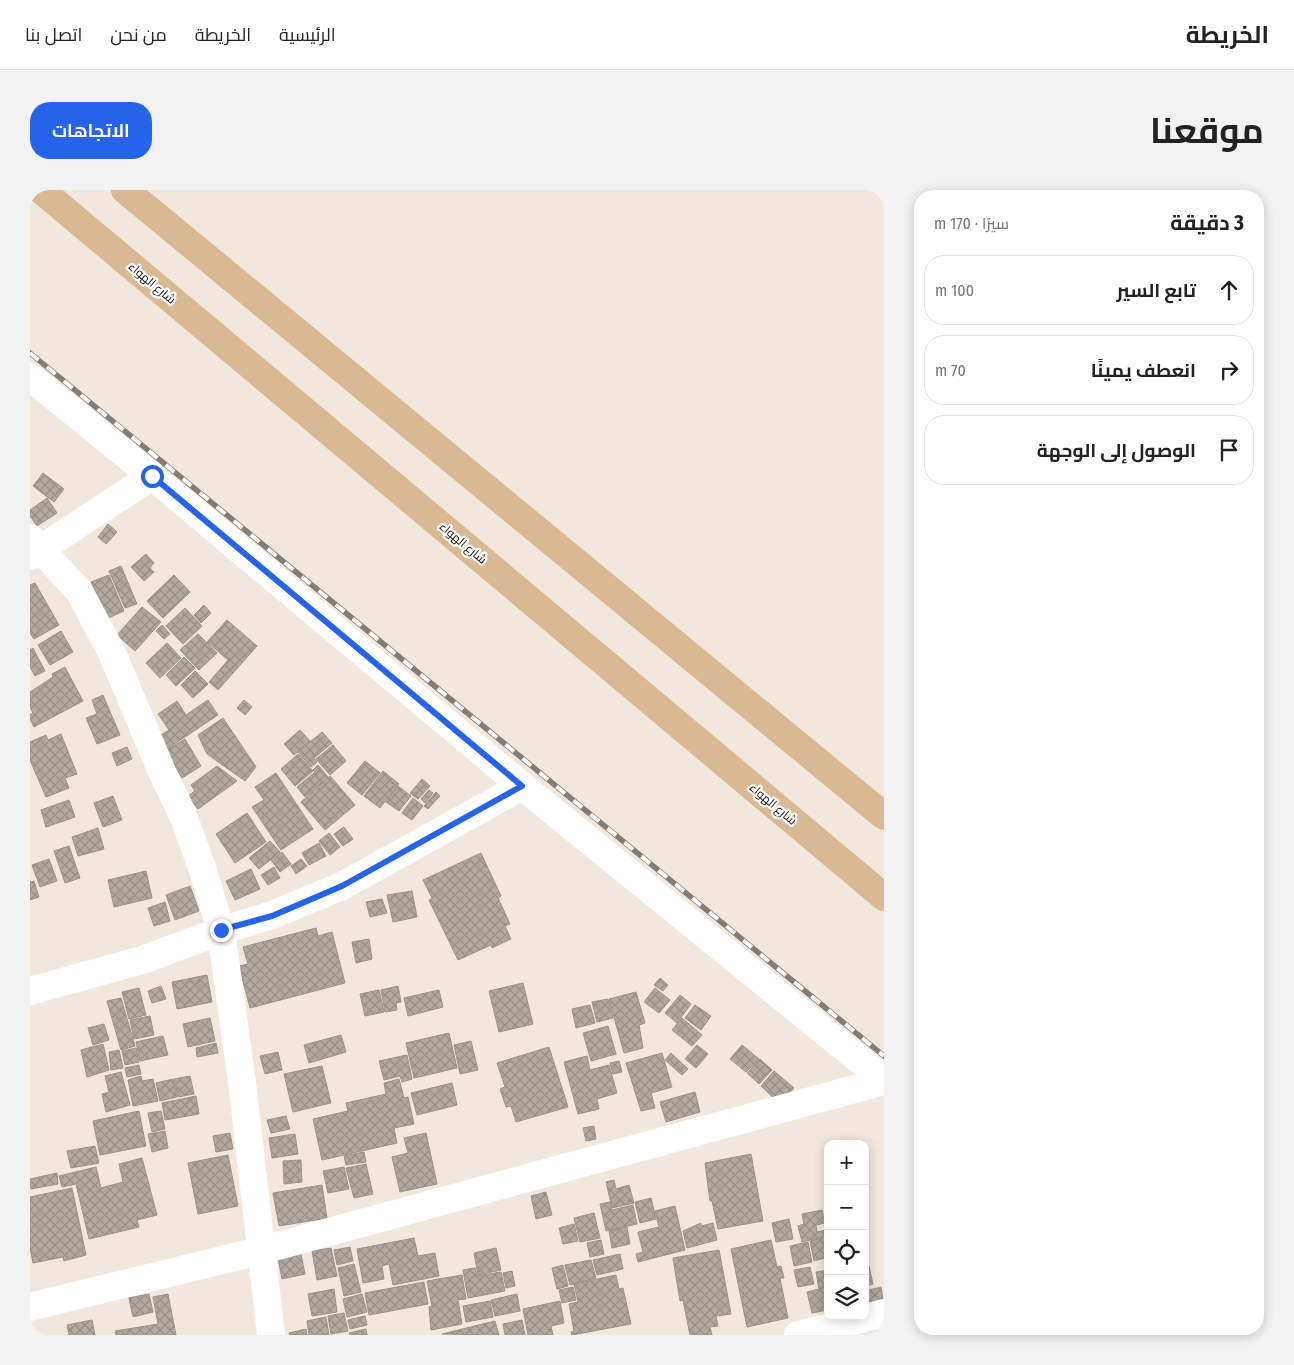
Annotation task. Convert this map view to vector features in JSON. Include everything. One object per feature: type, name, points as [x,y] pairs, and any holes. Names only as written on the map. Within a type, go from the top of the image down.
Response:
[{"type":"main road","name":"شارع الهواء","points":[[41,190],[884,897]]},
{"type":"main road","points":[[125,190],[884,816]]},
{"type":"street","points":[[30,377],[152,476],[522,786],[884,1080]]},
{"type":"street","points":[[152,476],[34,548],[79,591],[112,653],[162,774],[182,813],[202,867],[221,930],[263,1250],[271,1335]]},
{"type":"street","points":[[30,991],[142,960],[221,930],[272,916],[342,886],[522,786]]},
{"type":"street","points":[[30,1307],[263,1250],[884,1080]]},
{"type":"street","points":[[798,1335],[884,1313]]},
{"type":"building","points":[[43,473],[64,489],[54,502],[33,486]]},
{"type":"building","points":[[47,498],[57,513],[37,526],[30,516],[30,510]]},
{"type":"building","points":[[108,524],[117,532],[106,544],[98,537]]},
{"type":"building","points":[[146,554],[154,563],[150,568],[154,572],[144,581],[131,567]]},
{"type":"building","points":[[121,566],[137,604],[125,608],[109,571]]},
{"type":"building","points":[[109,575],[124,611],[106,619],[91,582]]},
{"type":"building","points":[[174,575],[190,592],[163,618],[147,601]]},
{"type":"building","points":[[35,583],[59,625],[34,639],[30,633],[30,585]]},
{"type":"building","points":[[204,605],[211,613],[201,623],[194,615]]},
{"type":"building","points":[[142,607],[161,622],[135,651],[117,635]]},
{"type":"building","points":[[185,608],[202,626],[183,644],[166,626]]},
{"type":"building","points":[[227,620],[257,646],[218,690],[209,682],[228,660],[207,642]]},
{"type":"building","points":[[162,625],[170,634],[164,639],[156,631]]},
{"type":"building","points":[[61,631],[73,652],[50,665],[38,645]]},
{"type":"building","points":[[198,634],[217,653],[199,670],[180,650]]},
{"type":"building","points":[[167,643],[181,658],[160,678],[146,663]]},
{"type":"building","points":[[33,648],[45,671],[35,676],[30,667],[30,650]]},
{"type":"building","points":[[184,657],[195,668],[176,686],[166,675]]},
{"type":"building","points":[[65,667],[83,701],[34,727],[30,719],[30,715],[33,713],[30,707],[30,692],[53,677],[52,674]]},
{"type":"building","points":[[195,671],[208,684],[193,698],[181,685]]},
{"type":"building","points":[[103,695],[120,735],[97,744],[86,718],[97,714],[92,700]]},
{"type":"building","points":[[208,700],[218,715],[164,751],[156,738],[169,730],[158,714],[177,701],[186,715]]},
{"type":"building","points":[[244,700],[252,707],[245,715],[237,708]]},
{"type":"building","points":[[223,718],[256,767],[245,781],[207,754],[198,735]]},
{"type":"building","points":[[300,730],[310,741],[294,755],[284,744]]},
{"type":"building","points":[[322,732],[332,743],[314,758],[317,762],[311,767],[298,752]]},
{"type":"building","points":[[61,734],[77,774],[65,778],[69,788],[46,797],[30,760],[30,742],[46,735],[48,740]]},
{"type":"building","points":[[185,739],[201,766],[182,778],[165,751]]},
{"type":"building","points":[[333,745],[346,761],[330,775],[316,759]]},
{"type":"building","points":[[127,747],[132,759],[117,766],[112,753]]},
{"type":"building","points":[[298,754],[313,771],[295,786],[281,769]]},
{"type":"building","points":[[365,761],[380,773],[362,795],[347,783]]},
{"type":"building","points":[[318,765],[328,777],[305,797],[297,787],[315,772],[313,770]]},
{"type":"building","points":[[217,766],[237,781],[198,809],[188,796],[195,791],[191,785]]},
{"type":"building","points":[[383,771],[399,784],[380,808],[364,796]]},
{"type":"building","points":[[276,773],[313,829],[281,850],[252,807],[264,800],[255,787]]},
{"type":"building","points":[[330,776],[355,805],[325,830],[301,802]]},
{"type":"building","points":[[422,779],[430,786],[418,799],[410,793]]},
{"type":"building","points":[[398,786],[411,796],[399,811],[386,802]]},
{"type":"building","points":[[429,790],[433,793],[425,803],[421,799]]},
{"type":"building","points":[[436,792],[440,796],[428,809],[424,806]]},
{"type":"building","points":[[113,796],[122,820],[103,827],[94,803]]},
{"type":"building","points":[[413,798],[423,806],[412,820],[402,813]]},
{"type":"building","points":[[69,800],[75,817],[46,827],[41,810]]},
{"type":"building","points":[[247,813],[266,842],[235,863],[216,834]]},
{"type":"building","points":[[344,827],[353,839],[343,846],[334,834]]},
{"type":"building","points":[[98,828],[104,849],[78,856],[72,837]]},
{"type":"building","points":[[329,833],[340,847],[330,855],[319,841]]},
{"type":"building","points":[[270,841],[280,852],[259,869],[249,858]]},
{"type":"building","points":[[319,843],[326,856],[309,865],[302,853]]},
{"type":"building","points":[[69,846],[80,878],[65,883],[54,851]]},
{"type":"building","points":[[282,852],[291,864],[280,872],[271,860]]},
{"type":"building","points":[[481,853],[501,896],[498,898],[510,924],[505,926],[511,939],[492,948],[491,945],[458,960],[429,900],[432,898],[423,880]]},
{"type":"building","points":[[49,859],[57,881],[40,887],[32,865]]},
{"type":"building","points":[[301,859],[307,866],[296,874],[291,866]]},
{"type":"building","points":[[274,867],[280,878],[268,885],[261,875]]},
{"type":"building","points":[[251,869],[260,889],[235,900],[226,881]]},
{"type":"building","points":[[146,871],[152,898],[114,907],[108,880]]},
{"type":"building","points":[[34,881],[39,897],[30,900],[30,882]]},
{"type":"building","points":[[190,886],[199,911],[175,920],[166,895]]},
{"type":"building","points":[[412,891],[417,917],[393,922],[387,895]]},
{"type":"building","points":[[382,899],[387,913],[370,917],[366,902]]},
{"type":"building","points":[[165,902],[170,921],[154,926],[148,908]]},
{"type":"building","points":[[316,928],[318,936],[332,932],[345,983],[250,1008],[239,966],[248,964],[243,947]]},
{"type":"building","points":[[369,939],[372,959],[356,963],[352,942]]},
{"type":"building","points":[[207,975],[212,1002],[177,1009],[172,982]]},
{"type":"building","points":[[660,978],[668,985],[663,991],[654,985]]},
{"type":"building","points":[[523,983],[533,1024],[499,1032],[489,991]]},
{"type":"building","points":[[161,986],[166,999],[152,1003],[148,991]]},
{"type":"building","points":[[398,986],[401,1002],[396,1003],[397,1010],[385,1012],[381,990]]},
{"type":"building","points":[[139,988],[146,1015],[129,1019],[122,992]]},
{"type":"building","points":[[655,988],[670,1000],[659,1013],[644,1002]]},
{"type":"building","points":[[379,990],[384,1012],[365,1016],[360,994]]},
{"type":"building","points":[[439,990],[443,1007],[408,1016],[404,998]]},
{"type":"building","points":[[636,992],[645,1023],[639,1025],[643,1048],[624,1053],[609,999]]},
{"type":"building","points":[[680,995],[691,1004],[677,1023],[665,1013]]},
{"type":"building","points":[[121,998],[135,1046],[121,1050],[107,1001]]},
{"type":"building","points":[[608,999],[613,1018],[597,1022],[592,1002]]},
{"type":"building","points":[[590,1005],[595,1023],[576,1028],[572,1009]]},
{"type":"building","points":[[695,1005],[711,1016],[701,1030],[685,1018]]},
{"type":"building","points":[[150,1016],[154,1035],[134,1039],[130,1020]]},
{"type":"building","points":[[210,1018],[215,1041],[188,1047],[183,1024]]},
{"type":"building","points":[[682,1018],[702,1035],[692,1046],[672,1030]]},
{"type":"building","points":[[104,1024],[109,1040],[93,1045],[88,1028]]},
{"type":"building","points":[[608,1026],[616,1054],[591,1061],[583,1033]]},
{"type":"building","points":[[449,1033],[457,1068],[414,1078],[406,1043]]},
{"type":"building","points":[[341,1035],[346,1052],[309,1063],[304,1045]]},
{"type":"building","points":[[163,1036],[168,1055],[140,1061],[136,1042]]},
{"type":"building","points":[[471,1041],[478,1070],[460,1074],[454,1045]]},
{"type":"building","points":[[216,1043],[218,1053],[197,1057],[196,1048]]},
{"type":"building","points":[[103,1044],[109,1070],[87,1077],[81,1050]]},
{"type":"building","points":[[697,1045],[708,1054],[696,1068],[685,1059]]},
{"type":"building","points":[[742,1045],[759,1059],[746,1072],[730,1059]]},
{"type":"building","points":[[549,1047],[568,1107],[516,1122],[511,1106],[506,1107],[500,1089],[505,1087],[497,1063]]},
{"type":"building","points":[[136,1048],[139,1062],[125,1065],[122,1051]]},
{"type":"building","points":[[119,1050],[123,1068],[111,1070],[109,1052]]},
{"type":"building","points":[[278,1052],[282,1070],[265,1074],[260,1056]]},
{"type":"building","points":[[662,1053],[672,1087],[651,1093],[655,1108],[641,1111],[626,1063]]},
{"type":"building","points":[[671,1053],[688,1069],[682,1075],[665,1060]]},
{"type":"building","points":[[407,1055],[412,1079],[402,1082],[400,1076],[384,1080],[379,1061]]},
{"type":"building","points":[[587,1056],[590,1070],[609,1065],[617,1093],[597,1099],[599,1109],[578,1114],[564,1062]]},
{"type":"building","points":[[760,1059],[772,1070],[759,1084],[747,1073]]},
{"type":"building","points":[[619,1061],[622,1072],[613,1074],[610,1063]]},
{"type":"building","points":[[139,1065],[141,1074],[127,1077],[125,1068]]},
{"type":"building","points":[[322,1066],[331,1103],[293,1112],[284,1074]]},
{"type":"building","points":[[774,1071],[794,1088],[780,1104],[761,1086]]},
{"type":"building","points":[[121,1072],[130,1105],[106,1112],[102,1094],[109,1092],[105,1076]]},
{"type":"building","points":[[141,1076],[142,1081],[153,1079],[158,1101],[133,1106],[128,1080]]},
{"type":"building","points":[[190,1076],[194,1094],[178,1097],[174,1079]]},
{"type":"building","points":[[173,1079],[177,1097],[160,1101],[156,1083]]},
{"type":"building","points":[[399,1079],[404,1098],[408,1097],[414,1124],[394,1128],[397,1143],[322,1160],[313,1119],[348,1111],[346,1103],[386,1094],[384,1083]]},
{"type":"building","points":[[452,1083],[457,1105],[417,1115],[411,1093]]},
{"type":"building","points":[[695,1092],[700,1112],[666,1122],[660,1102]]},
{"type":"building","points":[[196,1096],[199,1114],[165,1120],[162,1103]]},
{"type":"building","points":[[139,1111],[146,1146],[100,1155],[93,1121]]},
{"type":"building","points":[[161,1111],[165,1129],[152,1132],[148,1113]]},
{"type":"building","points":[[286,1116],[290,1129],[271,1133],[267,1120]]},
{"type":"building","points":[[594,1126],[596,1139],[586,1141],[583,1128]]},
{"type":"building","points":[[165,1131],[168,1148],[152,1152],[148,1134]]},
{"type":"building","points":[[230,1133],[233,1149],[216,1152],[213,1136]]},
{"type":"building","points":[[426,1133],[437,1184],[400,1192],[392,1157],[408,1153],[404,1138]]},
{"type":"building","points":[[295,1134],[298,1154],[272,1158],[269,1138]]},
{"type":"building","points":[[95,1146],[99,1163],[71,1168],[67,1151]]},
{"type":"building","points":[[364,1152],[366,1162],[346,1165],[344,1156]]},
{"type":"building","points":[[751,1154],[763,1221],[718,1229],[712,1201],[710,1201],[705,1163]]},
{"type":"building","points":[[228,1155],[238,1206],[198,1214],[188,1163]]},
{"type":"building","points":[[142,1158],[157,1215],[137,1220],[139,1227],[89,1239],[76,1184],[62,1187],[59,1176],[96,1167],[101,1188],[123,1182],[119,1164]]},
{"type":"building","points":[[301,1160],[302,1182],[284,1184],[283,1161]]},
{"type":"building","points":[[366,1164],[373,1194],[354,1198],[346,1168]]},
{"type":"building","points":[[344,1167],[349,1189],[328,1193],[323,1171]]},
{"type":"building","points":[[57,1173],[58,1184],[31,1189],[30,1179]]},
{"type":"building","points":[[614,1180],[616,1189],[629,1185],[634,1203],[612,1208],[606,1182]]},
{"type":"building","points":[[322,1185],[327,1218],[279,1226],[273,1193]]},
{"type":"building","points":[[72,1188],[86,1255],[64,1261],[63,1257],[33,1263],[30,1248],[30,1197]]},
{"type":"building","points":[[546,1192],[552,1215],[536,1219],[531,1196]]},
{"type":"building","points":[[651,1198],[656,1219],[640,1223],[635,1202]]},
{"type":"building","points":[[610,1202],[612,1210],[633,1205],[637,1224],[606,1231],[600,1204]]},
{"type":"building","points":[[675,1206],[685,1250],[638,1262],[636,1254],[643,1252],[638,1232],[659,1227],[655,1211]]},
{"type":"building","points":[[822,1210],[824,1223],[816,1225],[817,1232],[824,1230],[824,1237],[802,1242],[798,1226],[804,1224],[802,1214]]},
{"type":"building","points":[[594,1213],[600,1238],[580,1242],[574,1218]]},
{"type":"building","points":[[789,1219],[793,1239],[776,1242],[772,1223]]},
{"type":"building","points":[[701,1223],[701,1226],[713,1223],[717,1240],[687,1248],[683,1231]]},
{"type":"building","points":[[574,1224],[578,1241],[563,1244],[559,1228]]},
{"type":"building","points":[[627,1227],[630,1244],[612,1248],[609,1231]]},
{"type":"building","points":[[414,1238],[418,1256],[435,1253],[439,1276],[393,1285],[389,1264],[382,1266],[384,1279],[363,1283],[357,1249]]},
{"type":"building","points":[[824,1238],[824,1258],[814,1261],[810,1241]]},
{"type":"building","points":[[601,1240],[604,1254],[590,1257],[587,1243]]},
{"type":"building","points":[[771,1240],[777,1267],[781,1266],[784,1278],[780,1278],[788,1318],[747,1327],[731,1249]]},
{"type":"building","points":[[808,1242],[812,1262],[794,1266],[790,1246]]},
{"type":"building","points":[[350,1247],[353,1261],[337,1265],[334,1250]]},
{"type":"building","points":[[331,1248],[337,1276],[317,1280],[312,1251]]},
{"type":"building","points":[[496,1248],[501,1270],[478,1275],[474,1253]]},
{"type":"building","points":[[719,1250],[731,1314],[716,1316],[718,1326],[710,1327],[712,1335],[690,1335],[683,1300],[680,1301],[673,1258]]},
{"type":"building","points":[[301,1254],[305,1274],[282,1279],[278,1258]]},
{"type":"building","points":[[620,1254],[623,1269],[597,1275],[593,1260]]},
{"type":"building","points":[[591,1260],[596,1278],[570,1285],[565,1265]]},
{"type":"building","points":[[354,1264],[361,1292],[344,1296],[338,1268]]},
{"type":"building","points":[[563,1265],[568,1286],[557,1289],[552,1268]]},
{"type":"building","points":[[869,1266],[873,1284],[869,1285]]},
{"type":"building","points":[[810,1267],[814,1284],[798,1287],[794,1270]]},
{"type":"building","points":[[475,1268],[477,1276],[501,1272],[505,1291],[468,1298],[463,1270]]},
{"type":"building","points":[[512,1271],[515,1286],[506,1288],[503,1273]]},
{"type":"building","points":[[824,1271],[824,1311],[812,1313],[807,1292],[819,1289],[816,1272]]},
{"type":"building","points":[[462,1275],[466,1299],[458,1300],[462,1324],[431,1330],[429,1307],[432,1306],[427,1281]]},
{"type":"building","points":[[616,1275],[619,1289],[623,1288],[631,1324],[572,1335],[571,1332],[574,1331],[569,1304],[578,1302],[574,1284]]},
{"type":"building","points":[[424,1282],[428,1304],[369,1315],[365,1293]]},
{"type":"building","points":[[573,1287],[576,1300],[562,1303],[559,1290]]},
{"type":"building","points":[[881,1287],[883,1300],[869,1303],[869,1290]]},
{"type":"building","points":[[334,1289],[337,1312],[312,1316],[308,1294]]},
{"type":"building","points":[[149,1294],[153,1312],[133,1317],[129,1298]]},
{"type":"building","points":[[168,1294],[176,1335],[116,1335],[115,1331],[158,1324],[153,1297]]},
{"type":"building","points":[[362,1294],[367,1312],[347,1317],[343,1299]]},
{"type":"building","points":[[517,1294],[520,1311],[495,1316],[491,1300]]},
{"type":"building","points":[[490,1301],[493,1317],[466,1322],[463,1306]]},
{"type":"building","points":[[560,1301],[564,1323],[551,1326],[553,1335],[528,1335],[523,1309]]},
{"type":"building","points":[[344,1313],[348,1331],[331,1334],[328,1316]]},
{"type":"building","points":[[365,1316],[367,1325],[350,1329],[348,1320]]},
{"type":"building","points":[[326,1317],[329,1335],[309,1335],[307,1321]]},
{"type":"building","points":[[92,1320],[95,1335],[69,1335],[67,1325]]},
{"type":"building","points":[[522,1320],[525,1335],[505,1335],[503,1324]]},
{"type":"building","points":[[495,1321],[499,1335],[442,1334]]},
{"type":"building","points":[[306,1329],[307,1335],[290,1335],[289,1333]]},
{"type":"building","points":[[366,1329],[367,1335],[350,1335],[349,1333]]},
{"type":"railway","points":[[30,353],[884,1056]]},
{"type":"route","points":[[152,476],[522,786],[342,886],[272,916],[221,930]]}]
